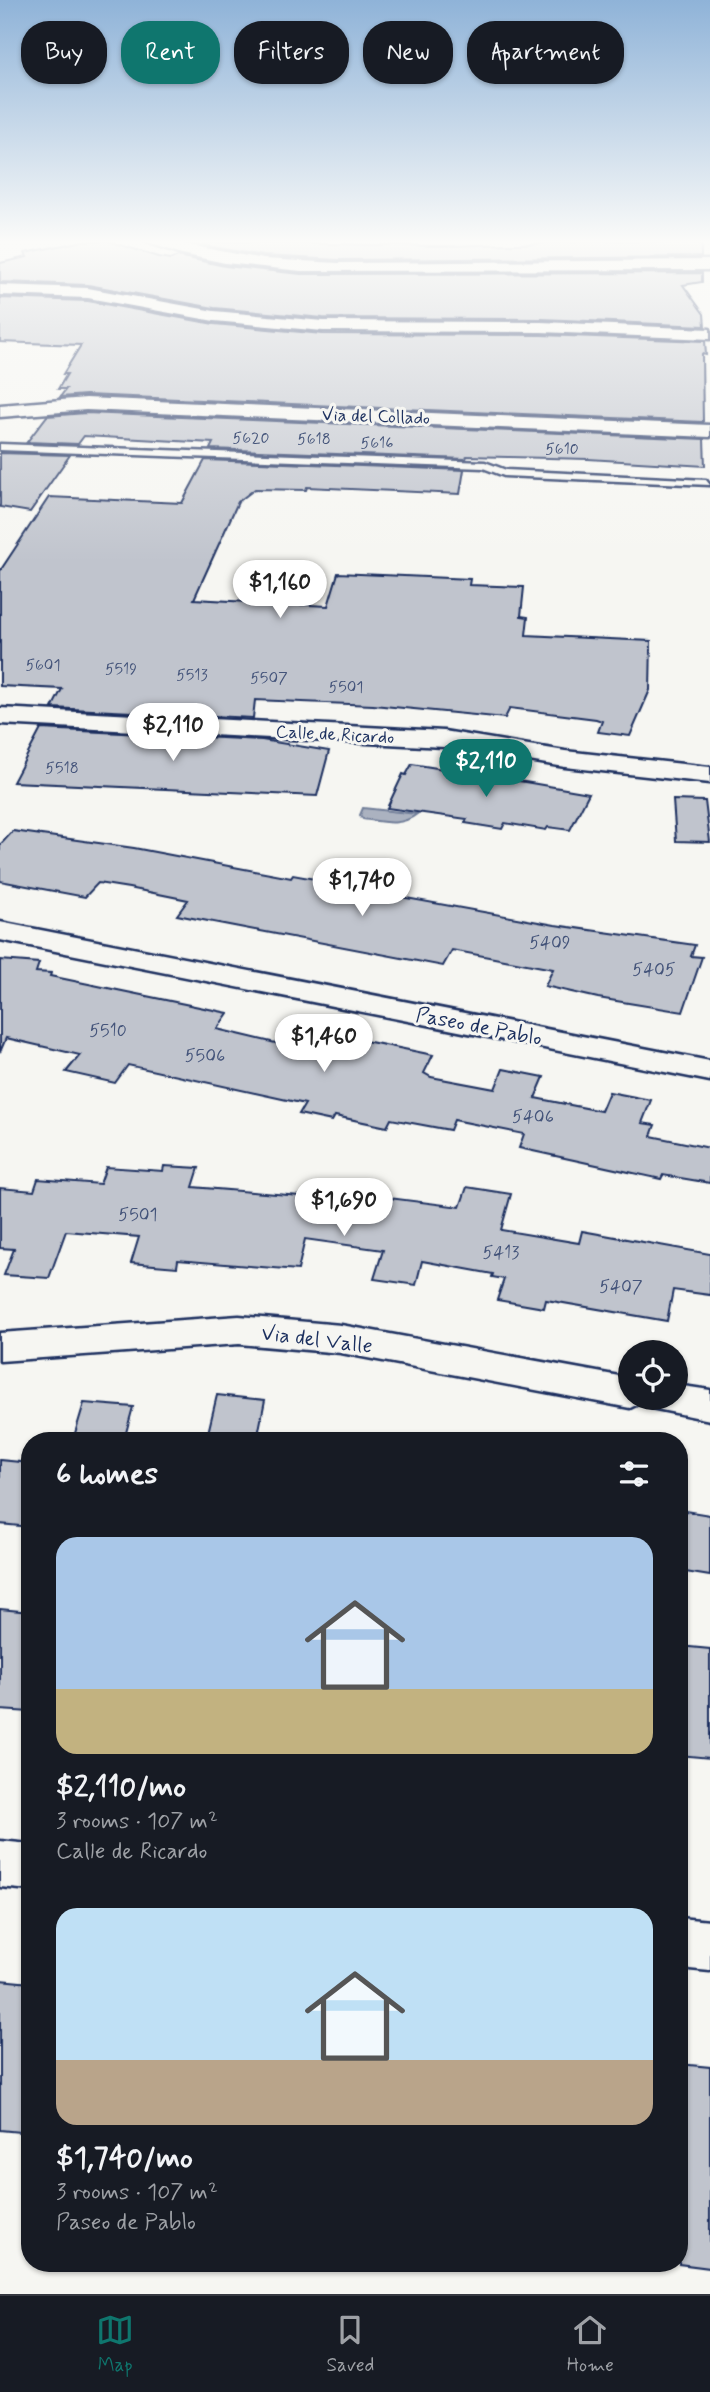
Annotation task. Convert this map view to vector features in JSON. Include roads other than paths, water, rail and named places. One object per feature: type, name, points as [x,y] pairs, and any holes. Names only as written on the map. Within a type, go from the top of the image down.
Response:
[{"type":"street","name":"Via del Collado","points":[[0,411],[86,404],[710,431]]},
{"type":"street","name":"Calle de Ricardo","points":[[0,716],[444,739],[565,759],[710,775]]},
{"type":"street","name":"Paseo de Pablo","points":[[0,931],[710,1071]]},
{"type":"street","name":"Via del Valle","points":[[0,1347],[239,1330],[341,1339],[618,1391]]},
{"type":"street","points":[[688,1402],[710,1405]]},
{"type":"street","points":[[0,1864],[21,1866]]},
{"type":"street","points":[[688,1943],[710,1946]]},
{"type":"lane","points":[[0,447],[485,465],[504,473],[706,483]]}]
